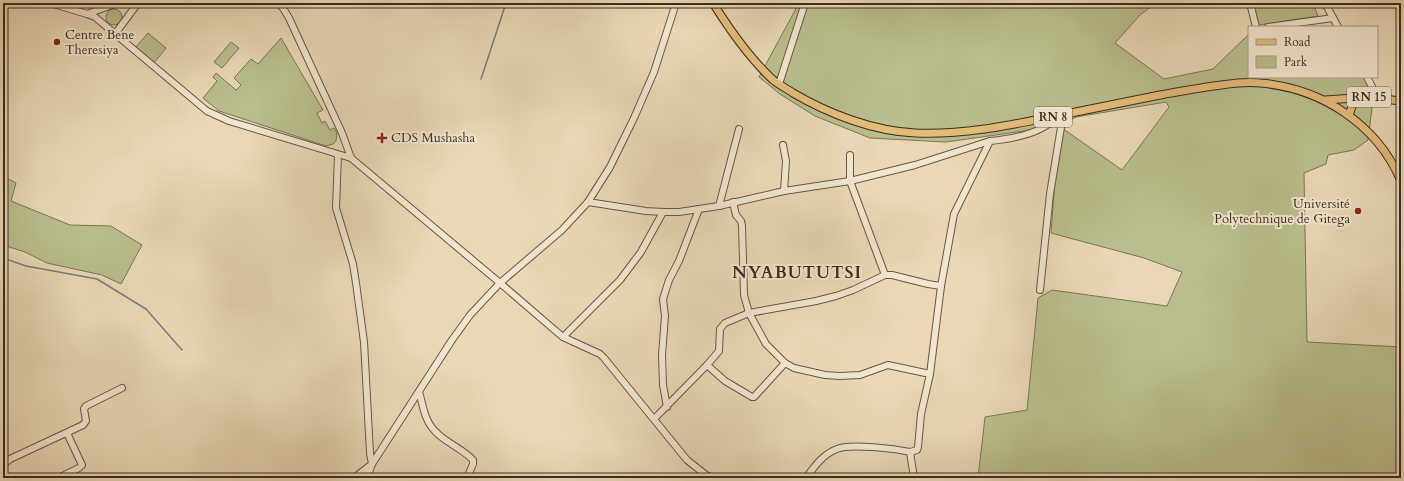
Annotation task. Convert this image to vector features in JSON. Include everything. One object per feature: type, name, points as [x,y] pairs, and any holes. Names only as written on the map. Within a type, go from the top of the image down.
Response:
[{"type":"main road","name":"RN 8","points":[[713,3],[748,51],[770,77],[779,84],[812,103],[849,119],[873,126],[913,133],[942,134],[975,131],[1180,91],[1259,82],[1283,86],[1325,100],[1349,115],[1372,136],[1395,168],[1401,181]]},
{"type":"main road","name":"RN 15","points":[[1349,115],[1355,98]]},
{"type":"main road","name":"RN 15","points":[[1325,100],[1378,98],[1401,101]]},
{"type":"street","points":[[50,3],[95,17],[208,112],[229,121],[351,158],[563,337],[600,354],[687,460],[705,477],[713,478]]},
{"type":"street","points":[[87,14],[118,3]]},
{"type":"street","points":[[115,34],[138,3]]},
{"type":"street","points":[[277,3],[283,8],[289,18],[342,133],[351,158]]},
{"type":"street","points":[[367,478],[372,464],[452,340],[470,315],[500,283],[562,230],[588,202],[610,167],[634,118],[654,72],[676,3]]},
{"type":"street","points":[[797,3],[802,10]]},
{"type":"street","points":[[779,84],[805,3]]},
{"type":"street","points":[[1250,3],[1256,26]]},
{"type":"street","points":[[1326,3],[1338,26]]},
{"type":"street","points":[[1275,26],[1334,18]]},
{"type":"street","points":[[1368,78],[1378,98]]},
{"type":"street","points":[[588,202],[646,211],[663,212],[719,206],[784,190],[850,181],[915,165],[990,141],[1004,140],[1036,131],[1049,124],[1060,115]]},
{"type":"street","points":[[1040,290],[1060,115]]},
{"type":"street","points":[[719,206],[739,129]]},
{"type":"street","points":[[806,478],[823,458],[842,447],[870,447],[910,452],[917,450],[921,414],[930,374],[941,286],[954,214],[990,141]]},
{"type":"street","points":[[783,145],[786,162],[784,190]]},
{"type":"street","points":[[338,155],[336,208],[353,264],[356,282],[364,342],[370,453],[372,464]]},
{"type":"street","points":[[850,155],[850,181],[885,275]]},
{"type":"street","points":[[733,202],[736,215],[741,221],[742,226],[744,295],[749,313],[766,344],[785,363],[794,368],[833,376],[860,375],[888,365],[930,374]]},
{"type":"street","points":[[666,407],[663,385],[662,355],[665,316],[663,299],[669,280],[679,260],[699,209]]},
{"type":"street","points":[[563,337],[620,280],[641,252],[663,212]]},
{"type":"street","points":[[654,419],[707,365],[720,348],[720,328],[725,323],[749,313],[816,301],[853,290],[885,275],[892,275],[941,286]]},
{"type":"street","points":[[707,365],[725,381],[754,397],[785,363]]},
{"type":"street","points":[[3,465],[10,459],[80,428],[86,421],[84,410],[86,406],[122,388]]},
{"type":"street","points":[[419,392],[427,420],[430,424],[444,439],[473,460],[474,464],[467,478]]},
{"type":"street","points":[[58,478],[79,468],[82,465],[67,433]]},
{"type":"street","points":[[910,452],[914,478]]},
{"type":"street","points":[[354,478],[372,464]]},
{"type":"green space","points":[[799,3],[1156,3],[1140,15],[1115,43],[1164,79],[1213,69],[1248,35],[1248,78],[1366,78],[1374,92],[1368,140],[1354,150],[1328,155],[1326,164],[1304,173],[1307,342],[1401,347],[1401,478],[978,478],[985,417],[1027,410],[1038,298],[1052,290],[1167,306],[1182,272],[1144,258],[1051,233],[1059,126],[946,142],[870,138],[815,116],[780,94],[759,77]],"holes":[[[1166,102],[1169,107],[1122,170],[1059,126],[1076,117]]]},
{"type":"green space","points":[[1248,3],[1313,3],[1318,16],[1252,26]]},
{"type":"green space","points":[[114,9],[121,14],[122,17],[117,24],[114,25],[107,20],[106,17],[111,10]]},
{"type":"green space","points":[[148,33],[166,48],[154,63],[136,47]]},
{"type":"green space","points":[[281,38],[323,110],[317,113],[322,123],[325,121],[330,130],[334,128],[337,133],[336,141],[333,144],[326,146],[219,111],[203,98],[217,81],[213,77],[216,73],[236,90],[241,85],[234,78],[251,59],[258,64]]},
{"type":"green space","points":[[231,42],[239,48],[222,68],[214,62]]},
{"type":"green space","points":[[3,176],[16,183],[11,201],[70,225],[111,226],[142,245],[121,284],[102,275],[47,263],[25,252],[3,245]]},
{"type":"waterway","points":[[481,79],[506,3]]},
{"type":"waterway","points":[[3,258],[26,266],[97,279],[146,309],[182,350]]},
{"type":"place","name":"Centre Bene Theresiya","points":[[57,42]]},
{"type":"place","name":"CDS Mushasha","points":[[382,138]]},
{"type":"place","name":"Université Polytechnique de Gitega","points":[[1358,211]]},
{"type":"district","name":"NYABUTUTSI","points":[[797,272]]}]
